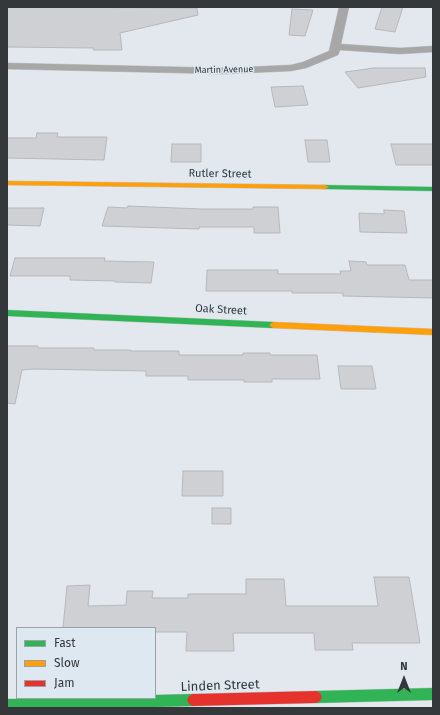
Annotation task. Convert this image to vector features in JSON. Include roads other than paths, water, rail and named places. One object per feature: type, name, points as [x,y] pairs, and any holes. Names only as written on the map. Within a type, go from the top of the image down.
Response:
[{"type":"street","points":[[344,7],[336,47],[400,50],[433,49]]},
{"type":"street","name":"Martin Avenue","points":[[7,66],[224,71],[291,68],[306,65],[334,53],[336,47]]},
{"type":"street","name":"Rutler Street","points":[[7,183],[433,189]]},
{"type":"street","name":"Oak Street","points":[[7,313],[433,332]]},
{"type":"street","name":"Linden Street","points":[[7,705],[433,694]]}]
